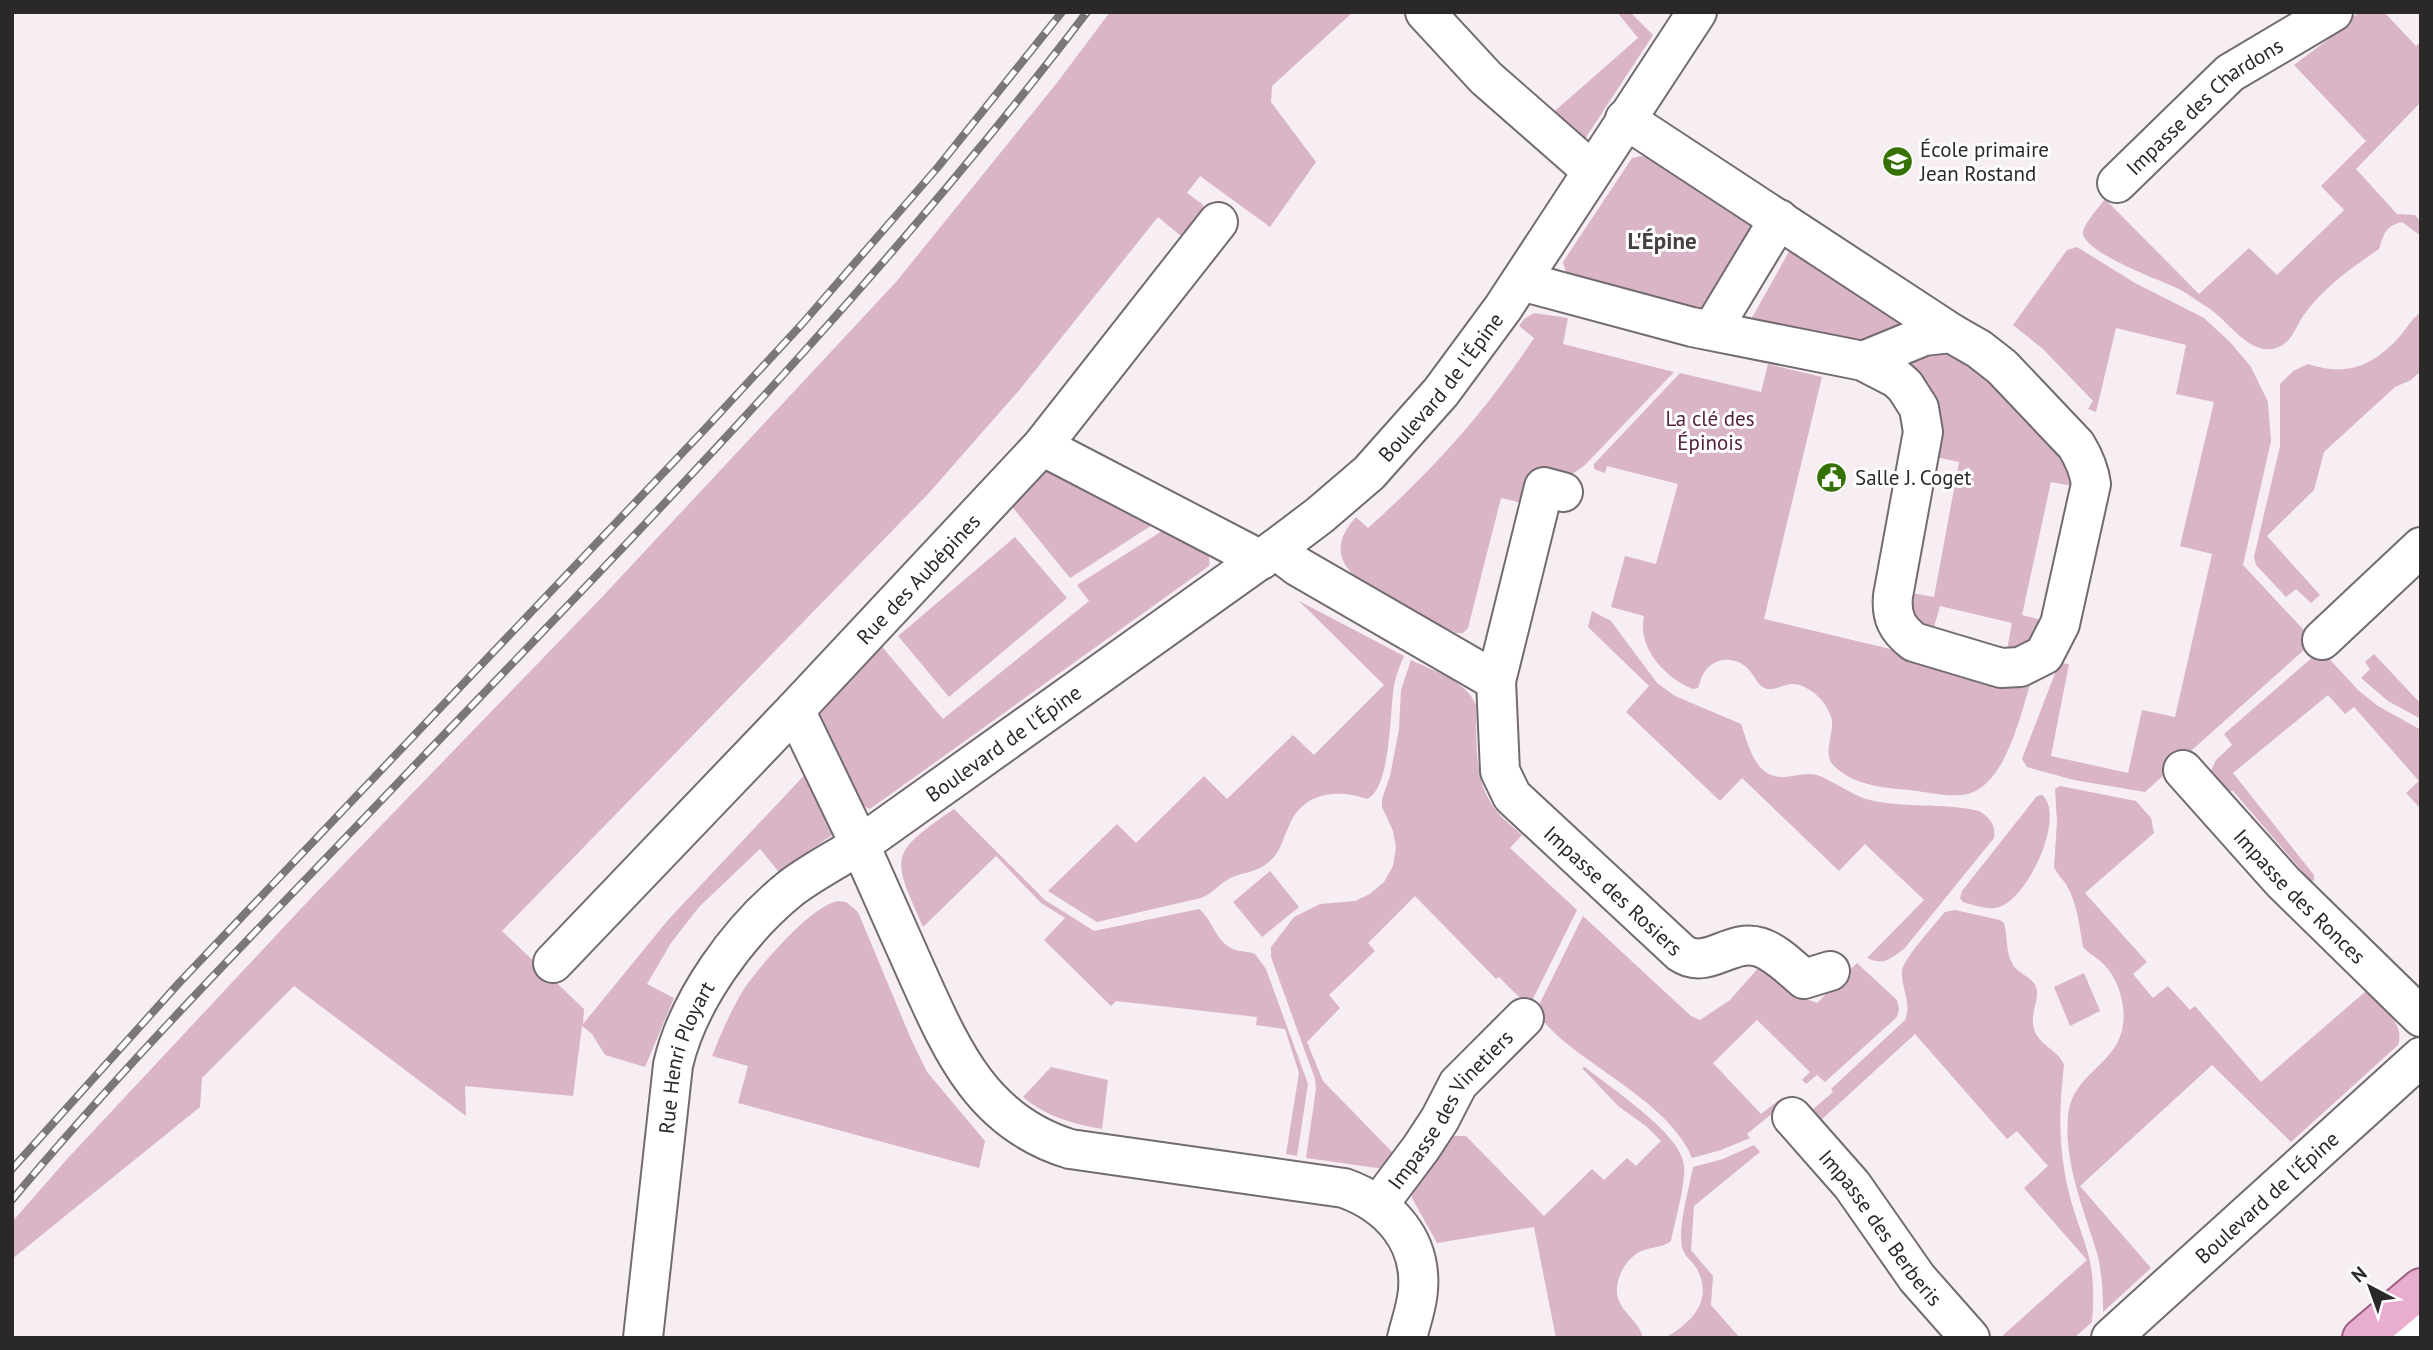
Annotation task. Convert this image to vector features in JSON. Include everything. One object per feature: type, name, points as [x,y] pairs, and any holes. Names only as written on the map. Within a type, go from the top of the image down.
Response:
[{"type":"main road","points":[[2362,1338],[2393,1329],[2421,1288]]},
{"type":"street","points":[[1425,12],[1486,78],[1592,170]]},
{"type":"street","name":"Boulevard de l'Épine","points":[[860,845],[1268,554],[1345,494],[1390,452],[1465,362],[1697,12]]},
{"type":"street","name":"Impasse des Chardons","points":[[2117,183],[2231,73],[2333,12]]},
{"type":"street","points":[[1521,281],[1566,295],[1712,330],[1863,361],[1896,378],[1905,386],[1919,408],[1923,432],[1893,596],[1892,612],[1896,625],[1914,642],[2001,668],[2020,667],[2044,656],[2060,624],[2091,484],[2090,470],[2076,445],[2018,383],[1979,349],[1625,119]]},
{"type":"street","points":[[1712,330],[1779,219]]},
{"type":"street","name":"Rue des Aubépines","points":[[552,963],[795,710],[1042,446],[1218,222]]},
{"type":"street","points":[[1863,361],[1924,336],[1951,333]]},
{"type":"street","points":[[1042,446],[1297,566],[1496,681]]},
{"type":"street","name":"Impasse des Rosiers","points":[[1563,492],[1544,487],[1496,681],[1500,771],[1513,796],[1690,959],[1702,960],[1733,948],[1758,946],[1770,952],[1804,979],[1830,971]]},
{"type":"street","points":[[2322,640],[2421,547]]},
{"type":"street","points":[[795,710],[860,845],[944,1031],[981,1092],[1014,1122],[1041,1139],[1070,1149],[1344,1188],[1364,1195],[1378,1204],[1404,1233],[1418,1270],[1418,1291],[1407,1338]]},
{"type":"street","name":"Impasse des Ronces","points":[[2183,770],[2283,882],[2421,1017]]},
{"type":"street","name":"Rue Henri Ployart","points":[[643,1338],[673,1065],[683,1030],[708,984],[758,920],[793,887],[860,845]]},
{"type":"street","name":"Impasse des Vinetiers","points":[[1378,1204],[1421,1148],[1458,1084],[1524,1018]]},
{"type":"street","name":"Boulevard de l'Épine","points":[[2111,1338],[2421,1057]]},
{"type":"street","name":"Impasse des Berberis","points":[[1792,1117],[1852,1185],[1917,1278],[1970,1338]]},
{"type":"green space","points":[[1110,12],[1353,12],[1272,86],[1271,102],[1316,162],[1270,227],[1200,176],[1187,193],[1202,204],[1206,215],[1187,241],[1158,217],[1021,388],[928,494],[502,931],[584,1009],[583,1024],[668,920],[812,767],[835,833],[779,872],[760,849],[699,907],[671,943],[647,984],[674,998],[645,1067],[605,1055],[592,1034],[582,1026],[573,1096],[465,1086],[466,1116],[294,986],[202,1078],[200,1107],[12,1259],[12,1222],[68,1158],[311,898],[604,595],[896,282],[1056,84]]},
{"type":"green space","points":[[1617,12],[1633,12],[1653,35],[1583,142],[1548,117],[1638,38]]},
{"type":"green space","points":[[2359,12],[2384,12],[2416,46],[2421,42],[2421,102],[2356,169],[2397,214],[2415,215],[2421,222],[2421,236],[2402,222],[2389,228],[2379,249],[2319,296],[2286,343],[2267,349],[2249,343],[2218,315],[2183,291],[2125,266],[2087,242],[2083,231],[2105,199],[2199,294],[2249,248],[2277,275],[2344,210],[2321,186],[2366,141],[2294,65]]},
{"type":"green space","points":[[1641,156],[1654,159],[1747,218],[1752,225],[1752,235],[1706,307],[1697,310],[1573,279],[1566,272],[1563,262],[1632,158]]},
{"type":"green space","points":[[2077,247],[2135,283],[2204,318],[2230,342],[2251,367],[2268,402],[2271,441],[2243,565],[2314,641],[2145,792],[2074,780],[2027,767],[2022,759],[2059,663],[2069,664],[2051,756],[2128,773],[2142,710],[2175,717],[2212,554],[2180,546],[2214,402],[2176,394],[2186,345],[2116,328],[2096,412],[2088,409],[2093,401],[2043,349],[2013,325],[2067,250]]},
{"type":"green space","points":[[1791,248],[1912,326],[1854,345],[1749,323]]},
{"type":"green space","points":[[2421,312],[2421,371],[2411,380],[2395,387],[2324,452],[2314,490],[2267,536],[2320,595],[2311,603],[2296,589],[2286,597],[2256,565],[2254,557],[2280,446],[2280,384],[2293,371],[2308,364],[2322,368],[2347,369],[2369,361],[2390,346]]},
{"type":"green space","points":[[1534,313],[1568,318],[1563,344],[1674,372],[1585,465],[1571,475],[1538,467],[1527,504],[1501,498],[1468,628],[1463,633],[1456,633],[1361,582],[1350,572],[1343,560],[1341,548],[1344,533],[1356,517],[1368,528],[1415,484],[1457,439],[1497,391],[1534,338],[1519,326]]},
{"type":"green space","points":[[1953,349],[1983,372],[2072,460],[2078,487],[2051,482],[2022,615],[2049,622],[2037,644],[2007,650],[2012,623],[1940,606],[1932,634],[1916,625],[1905,592],[1934,597],[1959,462],[1931,456],[1897,365]]},
{"type":"green space","name":"La clé des Épinois","points":[[1768,364],[1822,377],[1764,619],[1907,653],[2032,678],[2017,727],[2002,761],[1993,776],[1968,794],[1947,795],[1889,788],[1851,778],[1831,762],[1831,717],[1824,703],[1810,690],[1793,684],[1773,689],[1764,688],[1744,665],[1732,660],[1719,661],[1708,667],[1698,688],[1693,689],[1663,670],[1655,660],[1645,639],[1644,616],[1611,607],[1625,556],[1656,564],[1678,484],[1607,466],[1605,473],[1594,469],[1594,464],[1680,373],[1761,392]]},
{"type":"green space","points":[[1047,465],[1163,518],[1070,578],[1009,503]]},
{"type":"green space","points":[[1173,524],[1203,546],[1207,552],[1209,566],[870,809],[860,804],[819,733],[819,713],[878,642],[943,719],[1089,601],[1077,585]]},
{"type":"green space","points":[[1015,537],[1067,598],[949,697],[898,636]]},
{"type":"green space","points":[[1299,601],[1404,656],[1394,688],[1385,767],[1375,793],[1367,799],[1332,794],[1311,800],[1295,815],[1280,848],[1266,865],[1227,880],[1201,898],[1097,922],[1048,891],[1117,824],[1136,843],[1204,776],[1227,799],[1293,735],[1314,755],[1384,685]]},
{"type":"green space","points":[[1592,611],[1611,621],[1657,683],[1675,696],[1741,724],[1755,760],[1767,773],[1785,777],[1817,775],[1866,799],[1880,802],[1979,811],[1991,821],[1994,838],[1904,949],[1883,961],[1867,958],[1924,900],[1865,844],[1839,871],[1742,778],[1720,801],[1626,712],[1649,686],[1588,627]]},
{"type":"green space","points":[[2321,650],[2359,691],[2378,706],[2421,730],[2421,809],[2406,793],[2419,781],[2354,707],[2345,714],[2328,695],[2233,773],[2314,875],[2314,880],[2303,889],[2299,885],[2302,871],[2233,791],[2216,792],[2209,775],[2216,760],[2232,745],[2224,734]]},
{"type":"green space","points":[[2374,654],[2421,704],[2421,719],[2388,701],[2361,678],[2370,669],[2365,662]]},
{"type":"green space","points":[[1411,660],[1448,677],[1471,696],[1476,705],[1477,755],[1485,792],[1497,812],[1522,835],[1510,848],[1577,910],[1529,1007],[1499,977],[1496,979],[1415,896],[1368,943],[1375,951],[1329,995],[1340,1008],[1307,1042],[1323,1081],[1396,1156],[1384,1169],[1306,1158],[1316,1089],[1315,1079],[1271,957],[1271,947],[1294,917],[1320,904],[1355,901],[1370,894],[1384,882],[1393,866],[1396,847],[1393,831],[1382,807],[1382,799],[1390,776],[1399,729],[1401,690]]},
{"type":"green space","points":[[2060,786],[2136,801],[2151,818],[2154,833],[2085,893],[2147,962],[2133,974],[2153,998],[2168,986],[2190,1010],[2195,1006],[2261,1082],[2366,991],[2390,1015],[2398,1029],[2399,1037],[2398,1045],[2291,1142],[2212,1065],[2080,1186],[2151,1268],[2103,1312],[2099,1260],[2072,1169],[2068,1117],[2079,1087],[2118,1042],[2123,1026],[2123,1007],[2112,975],[2104,964],[2083,947],[2074,901],[2054,867],[2057,822],[2055,789]]},
{"type":"green space","points":[[2042,795],[2048,806],[2050,821],[2046,839],[2040,858],[2019,892],[2007,903],[1995,908],[1963,902],[1960,898],[1962,891],[2037,796]]},
{"type":"green space","points":[[954,809],[1045,900],[1094,931],[1199,909],[1222,941],[1236,950],[1255,954],[1266,969],[1308,1084],[1297,1156],[1286,1154],[1299,1073],[1285,1029],[1256,1025],[1257,1017],[1116,1001],[1111,1006],[1044,940],[1065,918],[1041,903],[996,856],[923,927],[905,885],[902,858],[917,836]]},
{"type":"green space","points":[[1270,871],[1299,907],[1262,937],[1233,902]]},
{"type":"green space","points":[[838,901],[846,902],[858,912],[927,1072],[985,1141],[979,1168],[738,1103],[748,1066],[712,1056],[733,1009],[756,973],[802,924],[827,905]]},
{"type":"green space","points":[[1955,910],[2004,923],[2013,965],[2036,987],[2033,1021],[2036,1034],[2059,1056],[2064,1065],[2060,1113],[2062,1157],[2070,1198],[2089,1257],[2093,1289],[2092,1322],[2074,1338],[2000,1338],[2087,1260],[2024,1188],[2048,1166],[2017,1131],[2007,1139],[1915,1034],[1821,1120],[1812,1110],[1905,1020],[1907,1001],[1902,977],[1904,965],[1945,912]]},
{"type":"green space","points":[[1583,916],[1691,1016],[1700,1020],[1730,1000],[1760,966],[1772,967],[1804,998],[1817,1003],[1857,963],[1897,1000],[1897,1017],[1825,1082],[1817,1075],[1806,1084],[1802,1080],[1810,1072],[1757,1020],[1713,1063],[1761,1114],[1783,1097],[1786,1102],[1747,1134],[1750,1138],[1692,1158],[1683,1141],[1655,1109],[1566,1043],[1535,1013]]},
{"type":"green space","points":[[2084,973],[2100,1011],[2070,1026],[2054,987]]},
{"type":"green space","points":[[1051,1067],[1108,1080],[1102,1129],[1060,1118],[1023,1097]]},
{"type":"green space","points":[[1585,1067],[1658,1125],[1680,1152],[1684,1165],[1682,1192],[1671,1241],[1633,1256],[1623,1269],[1617,1286],[1620,1304],[1643,1338],[1556,1338],[1534,1227],[1437,1243],[1412,1198],[1413,1189],[1421,1173],[1452,1136],[1466,1136],[1544,1216],[1592,1169],[1604,1180],[1627,1158],[1636,1166],[1661,1141],[1646,1126],[1618,1106],[1582,1068]]},
{"type":"green space","points":[[1754,1145],[1760,1152],[1694,1206],[1691,1250],[1713,1276],[1711,1305],[1740,1338],[1665,1338],[1691,1318],[1701,1301],[1703,1291],[1702,1281],[1697,1269],[1685,1254],[1681,1238],[1693,1167],[1723,1159]]},
{"type":"railway","points":[[12,1169],[179,983],[802,324],[938,167],[1062,12]]},
{"type":"railway","points":[[12,1200],[99,1099],[190,1001],[741,421],[919,220],[1087,12]]},
{"type":"place","name":"École primaire Jean Rostand","points":[[1897,161]]},
{"type":"place","name":"Salle J. Coget","points":[[1832,477]]},
{"type":"district","name":"L'Épine","points":[[1662,240]]}]
